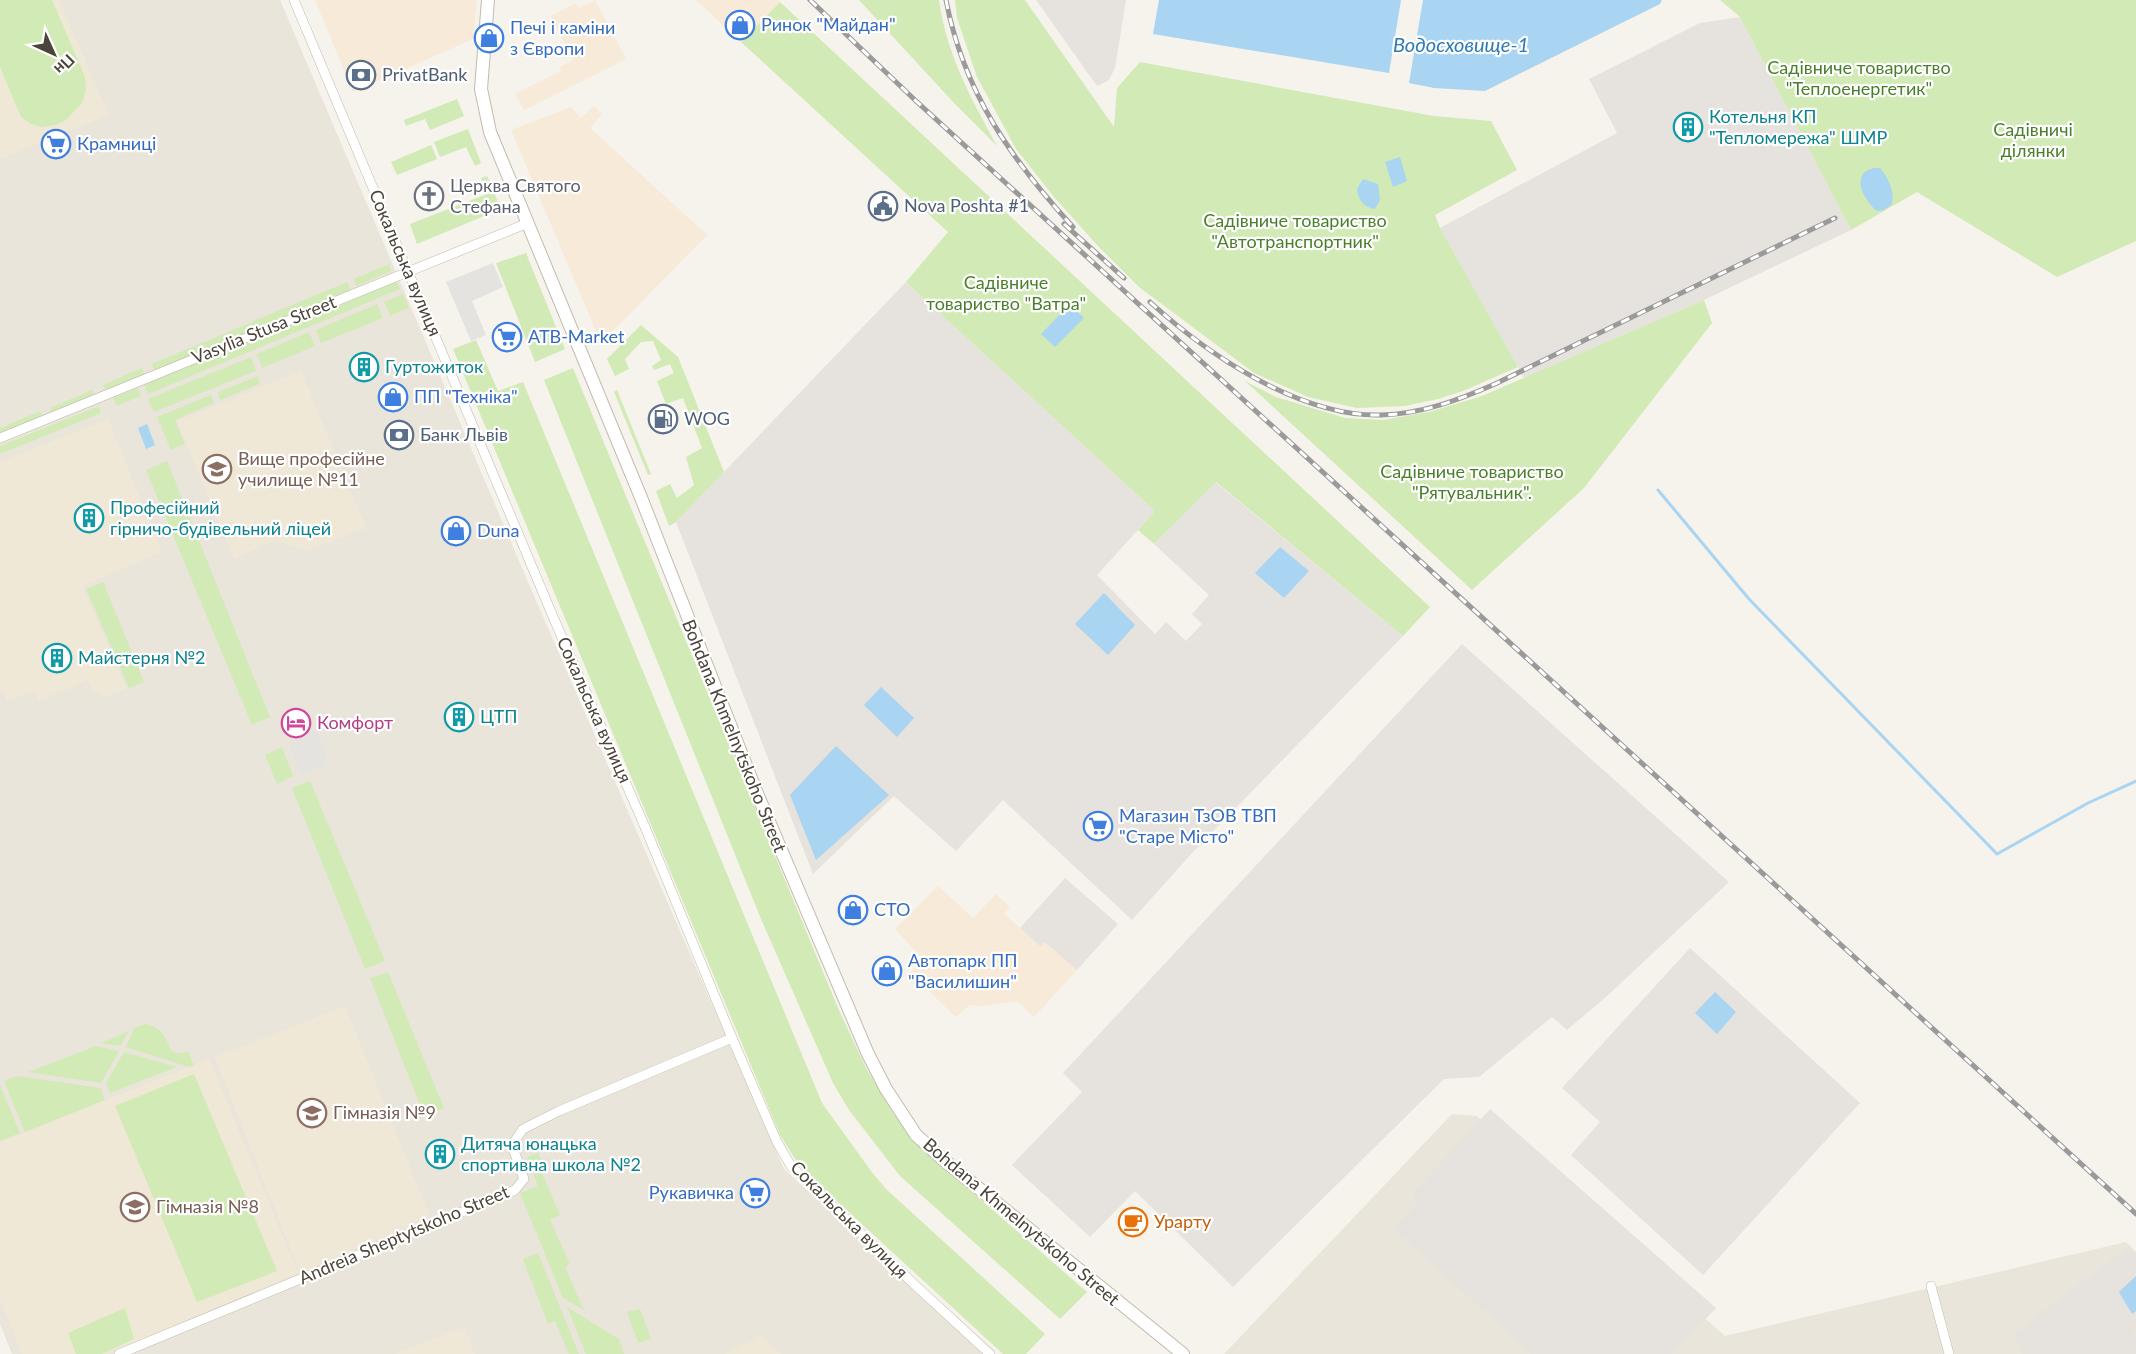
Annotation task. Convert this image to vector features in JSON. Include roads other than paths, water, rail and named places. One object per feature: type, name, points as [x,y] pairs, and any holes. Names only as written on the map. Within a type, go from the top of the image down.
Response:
[{"type":"street","name":"Сокальська вулиця","points":[[294,0],[777,1142],[791,1166],[990,1354]]},
{"type":"street","name":"Bohdana Khmelnytskoho Street","points":[[488,0],[481,89],[490,132],[642,500],[756,791],[868,1054],[886,1089],[916,1135],[1183,1354]]},
{"type":"street","name":"Vasylia Stusa Street","points":[[0,438],[528,223]]},
{"type":"street","name":"Andreia Sheptytskoho Street","points":[[119,1354],[515,1190],[524,1179],[512,1145],[524,1129],[559,1111],[732,1038]]},
{"type":"street","points":[[1931,1286],[1949,1354]]},
{"type":"water","points":[[1159,0],[1401,0],[1389,73],[1153,34]]},
{"type":"water","name":"Водосховище-1","points":[[1423,0],[1662,0],[1660,4],[1485,91],[1434,88],[1409,83]]},
{"type":"water","points":[[1400,157],[1407,181],[1393,187],[1385,162]]},
{"type":"water","points":[[1880,168],[1892,190],[1892,204],[1884,210],[1877,211],[1873,208],[1861,187],[1862,176],[1866,171]]},
{"type":"water","points":[[1363,179],[1378,184],[1380,200],[1375,209],[1362,203],[1359,197],[1357,189]]},
{"type":"water","points":[[1070,304],[1084,318],[1055,347],[1041,334]]},
{"type":"water","points":[[147,424],[155,445],[146,449],[138,428]]},
{"type":"water","points":[[1280,547],[1309,571],[1284,598],[1255,573]]},
{"type":"water","points":[[1104,593],[1135,625],[1108,655],[1075,624]]},
{"type":"water","points":[[881,687],[914,718],[897,737],[864,705]]},
{"type":"water","points":[[836,746],[889,795],[816,860],[790,795]]},
{"type":"water","points":[[1715,992],[1736,1012],[1717,1034],[1695,1013]]},
{"type":"water","points":[[2136,1276],[2136,1311],[2132,1314],[2119,1292]]},
{"type":"waterway","points":[[1658,490],[1749,599],[1997,854],[2088,803],[2136,781]]},
{"type":"railway","points":[[810,0],[916,101],[2136,1214]]},
{"type":"railway","points":[[946,0],[954,34],[965,65],[993,123],[1010,150],[1050,202],[1073,227]]},
{"type":"railway","points":[[1150,302],[1227,362],[1288,394],[1319,406],[1350,413],[1396,414],[1440,405],[1495,384],[1835,218]]},
{"type":"railway","points":[[1064,224],[1124,278]]},
{"type":"place","name":"Ринок \"Майдан\"","points":[[740,25]]},
{"type":"place","name":"Печі і каміни з Європи","points":[[489,38]]},
{"type":"place","name":"PrivatBank","points":[[361,75]]},
{"type":"place","name":"Котельня КП \"Тепломережа\" ШМР","points":[[1688,127]]},
{"type":"place","name":"Крамниці","points":[[56,144]]},
{"type":"place","name":"Церква Святого Стефана","points":[[429,196]]},
{"type":"place","name":"Nova Poshta #1","points":[[883,206]]},
{"type":"place","name":"ATB-Market","points":[[507,337]]},
{"type":"place","name":"Гуртожиток","points":[[364,367]]},
{"type":"place","name":"ПП \"Техніка\"","points":[[393,397]]},
{"type":"place","name":"WOG","points":[[663,419]]},
{"type":"place","name":"Банк Львів","points":[[399,435]]},
{"type":"place","name":"Вище професійне училище №11","points":[[217,469]]},
{"type":"place","name":"Професійний гірничо-будівельний ліцей","points":[[89,518]]},
{"type":"place","name":"Duna","points":[[456,531]]},
{"type":"place","name":"Майстерня №2","points":[[57,658]]},
{"type":"place","name":"ЦТП","points":[[459,717]]},
{"type":"place","name":"Комфорт","points":[[296,723]]},
{"type":"place","name":"Магазин ТзОВ ТВП \"Старе Місто\"","points":[[1098,826]]},
{"type":"place","name":"СТО","points":[[853,910]]},
{"type":"place","name":"Автопарк ПП \"Василишин\"","points":[[887,971]]},
{"type":"place","name":"Гімназія №9","points":[[312,1113]]},
{"type":"place","name":"Дитяча юнацька спортивна школа №2","points":[[440,1154]]},
{"type":"place","name":"Рукавичка","points":[[755,1193]]},
{"type":"place","name":"Гімназія №8","points":[[135,1207]]},
{"type":"place","name":"Урарту","points":[[1133,1222]]},
{"type":"park label","name":"Садівниче товариство \"Теплоенергетик\"","points":[[1859,78]]},
{"type":"park label","name":"Садівничі ділянки","points":[[2033,140]]},
{"type":"park label","name":"Садівниче товариство \"Автотранспортник\"","points":[[1295,231]]},
{"type":"park label","name":"Садівниче товариство \"Ватра\"","points":[[1006,293]]},
{"type":"park label","name":"Садівниче товариство \"Рятувальник\".","points":[[1472,482]]}]
